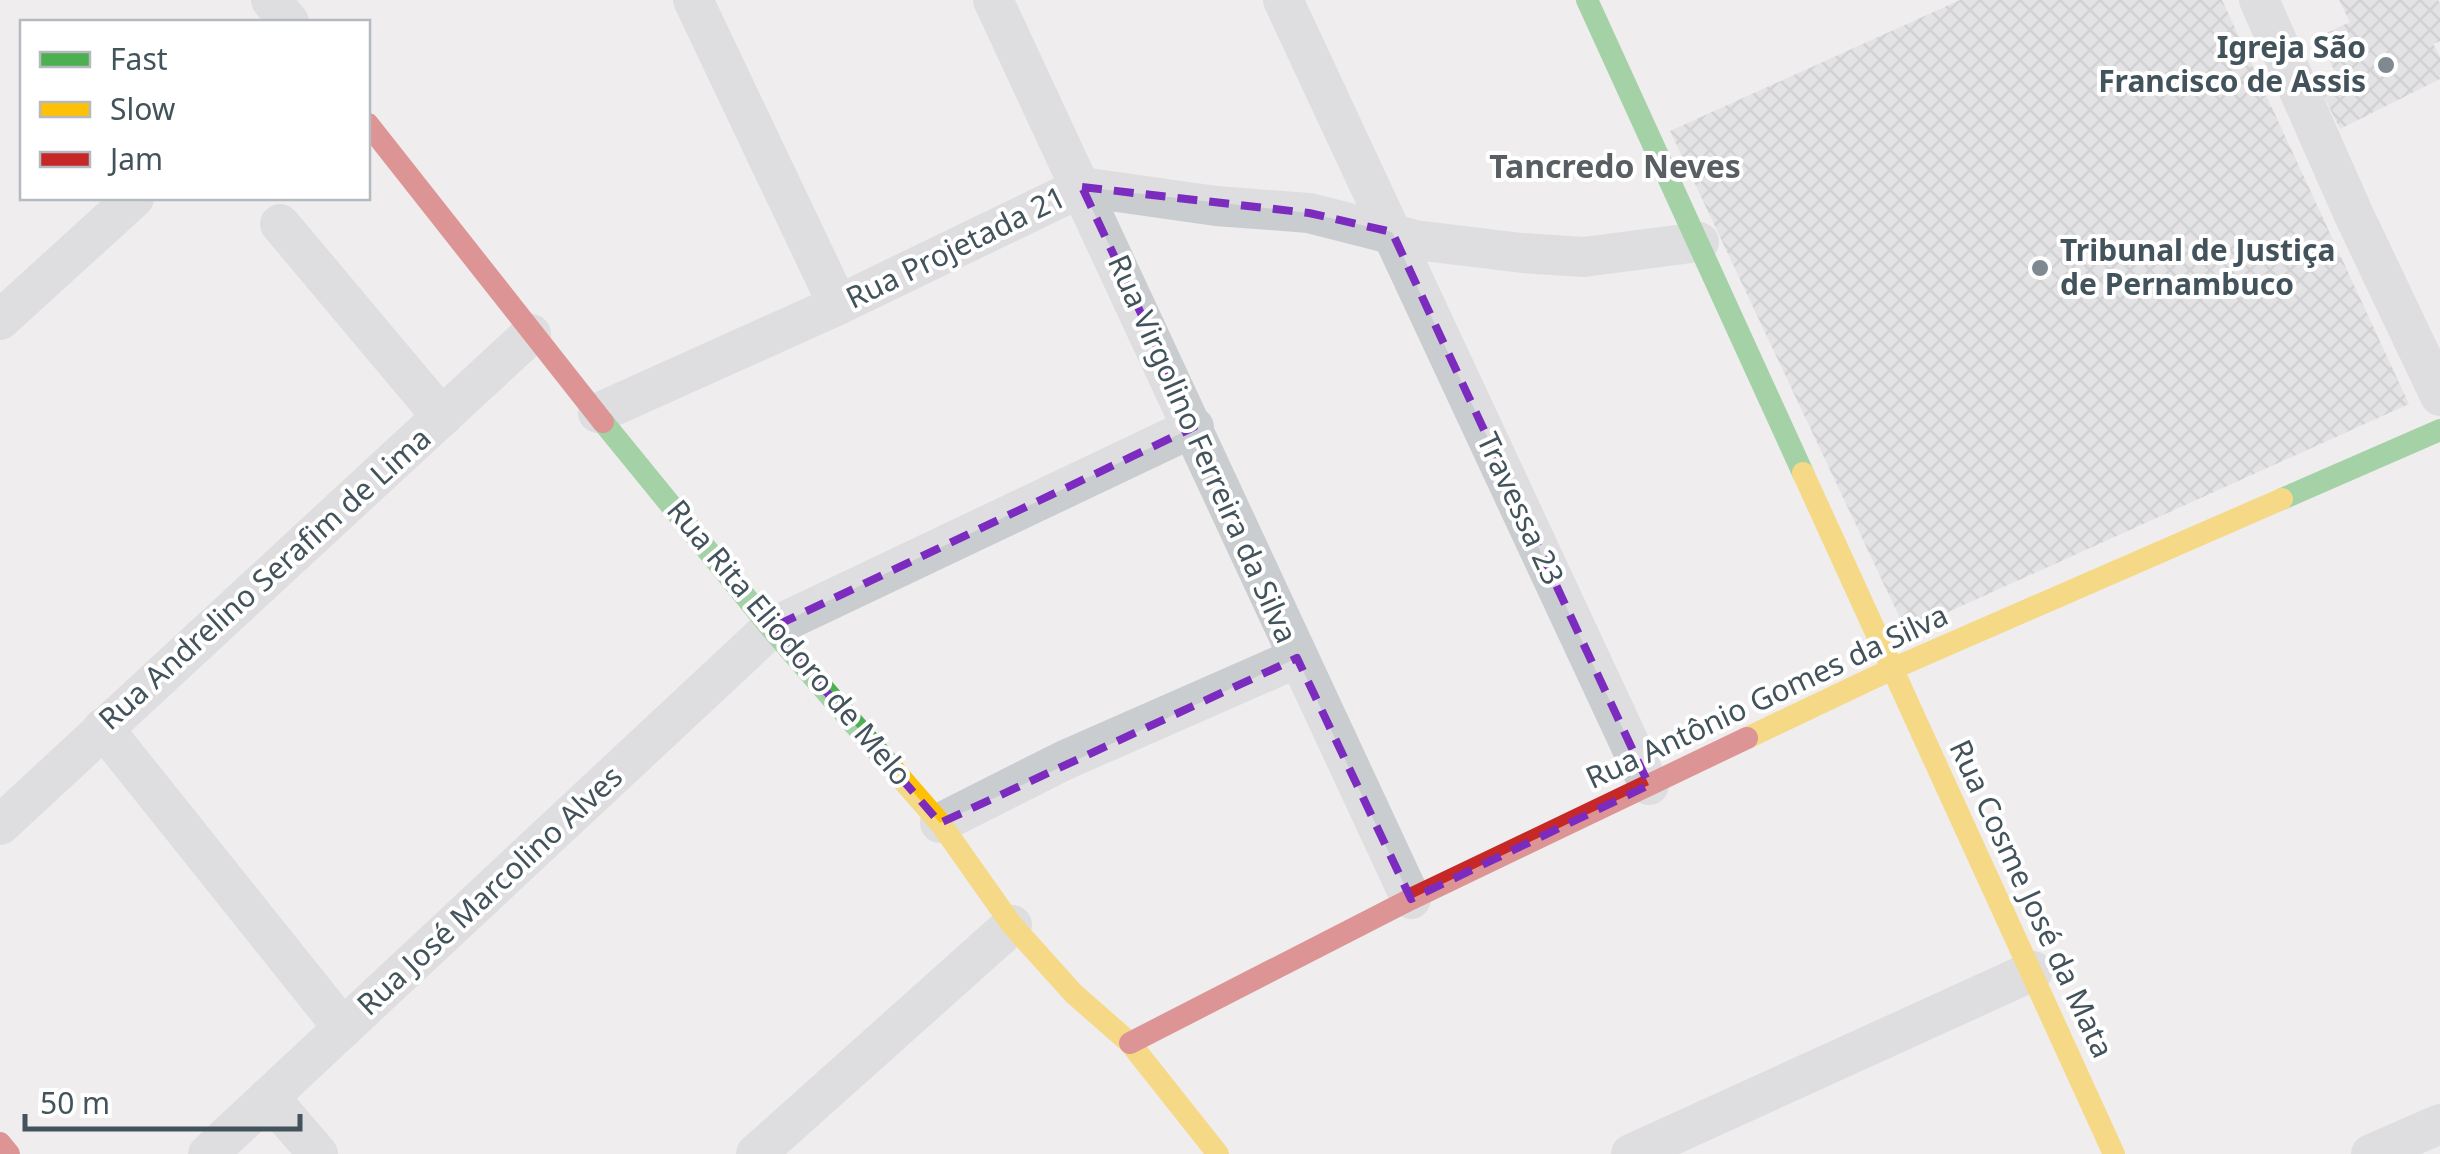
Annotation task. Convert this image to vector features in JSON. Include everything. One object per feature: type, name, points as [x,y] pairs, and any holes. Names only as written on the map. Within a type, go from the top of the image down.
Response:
[{"type":"street","points":[[272,0],[287,20]]},
{"type":"street","points":[[693,0],[838,305]]},
{"type":"street","name":"Rua Virgolino Ferreira da Silva","points":[[993,0],[1411,899]]},
{"type":"street","name":"Travessa 23","points":[[1283,0],[1649,785]]},
{"type":"street","name":"Rua Cosme José da Mata","points":[[1586,0],[2114,1154]]},
{"type":"street","points":[[2259,0],[2353,213],[2440,396]]},
{"type":"street","name":"Rua Rita Eliodoro de Melo","points":[[370,127],[531,334],[771,628],[940,823],[1012,925],[1074,994],[1130,1044],[1218,1154]]},
{"type":"street","name":"Rua Projetada 21","points":[[598,413],[838,305],[1082,187],[1216,206],[1310,214],[1415,240],[1584,257],[1700,242]]},
{"type":"street","points":[[0,320],[132,200]]},
{"type":"street","points":[[280,224],[442,417]]},
{"type":"street","name":"Rua Andrelino Serafim de Lima","points":[[0,825],[531,334]]},
{"type":"street","name":"Rua José Marcolino Alves","points":[[208,1154],[771,628],[1194,427]]},
{"type":"street","name":"Rua Antônio Gomes da Silva","points":[[1130,1044],[1411,899],[1892,670],[2440,430]]},
{"type":"street","points":[[940,823],[1064,760],[1297,658]]},
{"type":"street","points":[[103,728],[342,1028]]},
{"type":"street","points":[[756,1154],[1012,925]]},
{"type":"street","points":[[1631,1154],[2032,971]]},
{"type":"street","points":[[270,1096],[318,1154]]},
{"type":"street","points":[[2372,1154],[2440,1124]]},
{"type":"street","points":[[0,1143],[9,1154]]},
{"type":"highlighted area","points":[[1082,187],[1309,213],[1392,232],[1649,785],[1411,899],[1297,658],[940,823],[771,628],[1194,427]]},
{"type":"building","name":"Tribunal de Justiça de Pernambuco","points":[[1960,0],[2222,0],[2409,404],[1906,631],[1670,131]]},
{"type":"building","name":"Igreja São Francisco de Assis","points":[[2339,0],[2438,0],[2440,4],[2440,41],[2433,44],[2440,57],[2440,79],[2340,129],[2317,83],[2336,74],[2318,37],[2350,22]]},
{"type":"traffic: fast","points":[[1587,0],[1803,473]]},
{"type":"traffic: fast","points":[[603,422],[771,628],[894,770]]},
{"type":"traffic: fast","points":[[2282,499],[2440,430]]},
{"type":"traffic: slow","points":[[1803,473],[2114,1154]]},
{"type":"traffic: slow","points":[[1747,738],[1892,669],[2282,499]]},
{"type":"traffic: slow","points":[[894,770],[940,823],[1012,925],[1074,994],[1130,1043],[1218,1154]]},
{"type":"traffic: jam","points":[[370,127],[603,422]]},
{"type":"traffic: jam","points":[[1130,1043],[1411,899],[1747,738]]},
{"type":"traffic: jam","points":[[0,1143],[9,1154]]},
{"type":"place","name":"Igreja São Francisco de Assis","points":[[2386,65]]},
{"type":"place","name":"Tribunal de Justiça de Pernambuco","points":[[2040,268]]},
{"type":"district","name":"Tancredo Neves","points":[[1615,167]]}]
